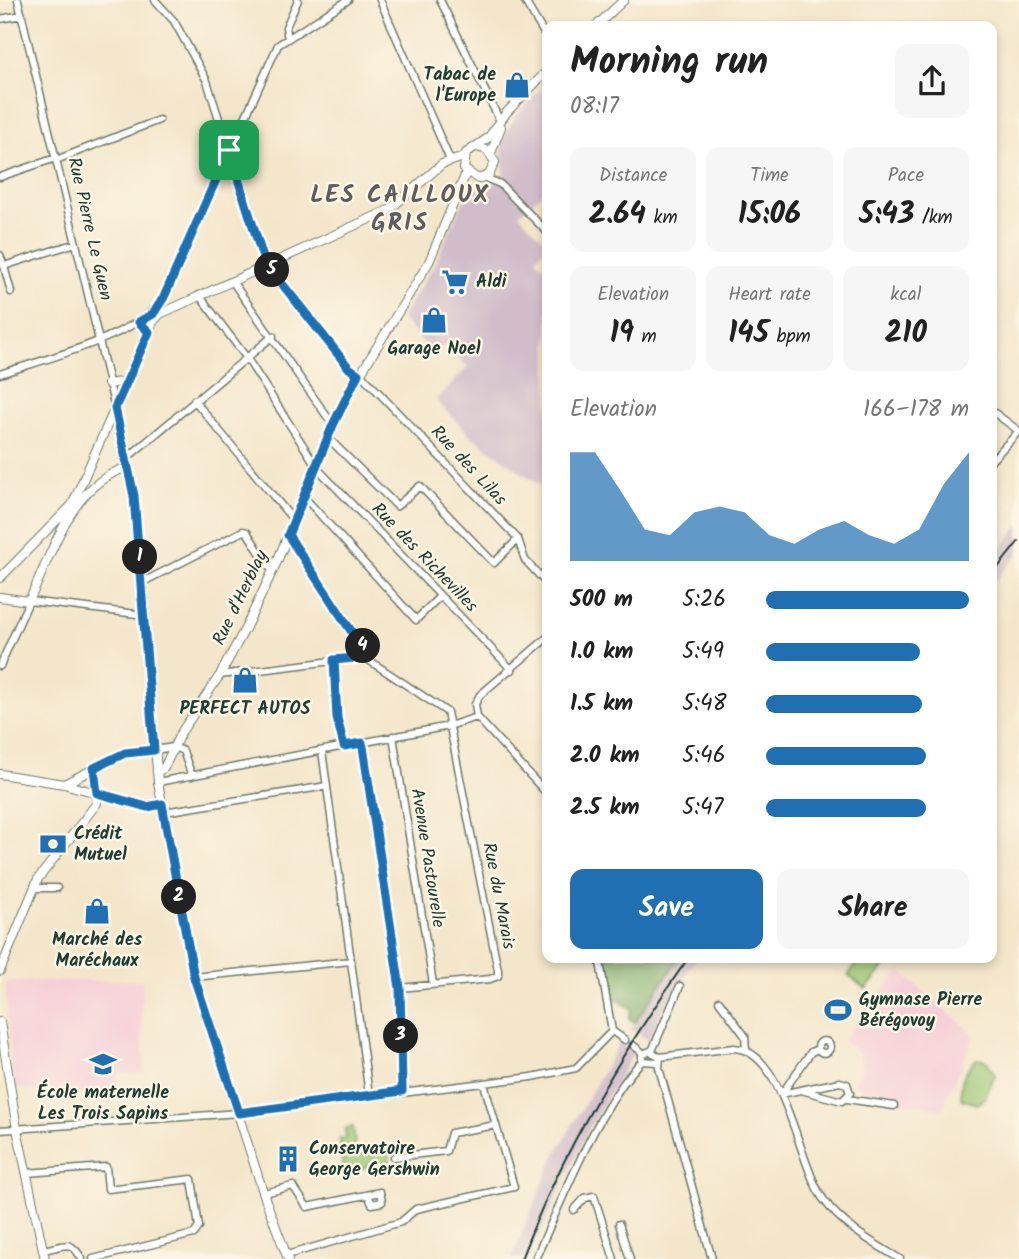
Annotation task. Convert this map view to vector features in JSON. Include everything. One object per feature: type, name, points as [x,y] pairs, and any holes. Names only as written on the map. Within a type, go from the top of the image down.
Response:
[{"type":"main road","points":[[603,21],[624,0]]},
{"type":"main road","points":[[0,597],[29,601],[60,525],[69,512],[149,332],[163,312],[394,207],[450,160],[464,157],[477,147],[542,76]]},
{"type":"main road","points":[[461,190],[493,170],[495,162],[491,153],[497,134],[516,103]]},
{"type":"main road","points":[[477,147],[491,153]]},
{"type":"main road","points":[[464,157],[466,173],[481,178]]},
{"type":"main road","name":"Rue d'Herblay","points":[[158,777],[220,675],[274,569],[333,425],[359,373],[419,280],[461,190],[466,173]]},
{"type":"main road","points":[[108,384],[127,381]]},
{"type":"main road","name":"Rue Pierre Le Guen","points":[[115,408],[127,458],[143,582],[154,750],[194,977],[286,1257]]},
{"type":"main road","points":[[69,512],[127,458]]},
{"type":"main road","points":[[79,490],[92,489]]},
{"type":"main road","points":[[0,578],[60,525]]},
{"type":"main road","points":[[64,785],[125,753],[154,750]]},
{"type":"main road","points":[[0,971],[34,888],[52,859],[97,803],[94,768]]},
{"type":"main road","points":[[0,774],[64,785],[147,807],[163,808]]},
{"type":"main road","points":[[0,1021],[4,1079],[44,1255]]},
{"type":"street","name":"Rue Pierre Le Guen","points":[[19,0],[115,408]]},
{"type":"street","name":"Rue des Lilas","points":[[155,0],[174,21],[207,81],[268,265],[349,368],[359,373],[518,539],[525,560],[542,578]]},
{"type":"street","points":[[288,39],[285,29],[298,0]]},
{"type":"street","points":[[0,374],[97,340],[153,314],[164,297],[275,50],[348,0]]},
{"type":"street","points":[[380,0],[450,160]]},
{"type":"street","points":[[440,0],[500,121]]},
{"type":"street","points":[[524,0],[542,30]]},
{"type":"street","points":[[0,19],[22,15]]},
{"type":"street","points":[[0,177],[159,120]]},
{"type":"street","points":[[493,170],[500,184],[542,227]]},
{"type":"street","points":[[481,178],[500,184]]},
{"type":"street","points":[[4,267],[76,243]]},
{"type":"street","points":[[0,255],[11,292]]},
{"type":"street","points":[[232,281],[333,425]]},
{"type":"street","name":"Rue des Richevilles","points":[[199,295],[246,357],[317,465],[512,670]]},
{"type":"street","points":[[139,322],[149,332]]},
{"type":"street","points":[[127,458],[273,336]]},
{"type":"street","points":[[194,400],[294,521]]},
{"type":"street","points":[[997,415],[1019,431],[997,455]]},
{"type":"street","points":[[328,438],[397,506],[419,486],[494,563],[518,539]]},
{"type":"street","points":[[304,498],[415,620],[440,596]]},
{"type":"street","points":[[143,582],[243,531],[247,532],[269,567],[274,569]]},
{"type":"street","points":[[288,535],[363,646],[364,657]]},
{"type":"street","points":[[0,666],[29,601],[145,615]]},
{"type":"street","points":[[542,643],[476,699],[477,717],[542,788]]},
{"type":"street","points":[[220,675],[364,657],[444,709],[449,726]]},
{"type":"street","points":[[334,660],[337,718],[344,746]]},
{"type":"street","points":[[158,777],[192,776],[449,726],[477,717]]},
{"type":"street","name":"Rue du Marais","points":[[400,988],[498,976],[449,726]]},
{"type":"street","name":"Avenue Pastourelle","points":[[393,736],[433,984]]},
{"type":"street","points":[[362,743],[400,988],[402,1091]]},
{"type":"street","points":[[154,750],[174,747],[183,751],[192,776]]},
{"type":"street","points":[[322,751],[369,1095]]},
{"type":"street","points":[[163,808],[327,786]]},
{"type":"street","points":[[34,888],[57,888]]},
{"type":"street","points":[[194,977],[351,961]]},
{"type":"street","points":[[600,963],[612,1031],[625,1041]]},
{"type":"street","points":[[652,1051],[680,986]]},
{"type":"street","points":[[719,1001],[745,1037],[746,1050]]},
{"type":"street","points":[[0,1130],[239,1113],[402,1091],[484,1084],[576,1068],[612,1031]]},
{"type":"street","points":[[633,1045],[643,1052],[652,1051]]},
{"type":"street","points":[[642,1061],[734,1048],[746,1050],[761,1062],[782,1093],[812,1181],[825,1201],[860,1235],[900,1259]]},
{"type":"street","points":[[782,1093],[811,1052],[818,1049]]},
{"type":"street","points":[[652,1051],[659,1060],[712,1259]]},
{"type":"street","points":[[536,1259],[597,1130],[625,1082],[642,1061],[643,1052]]},
{"type":"street","points":[[782,1093],[840,1082],[850,1088],[847,1099]]},
{"type":"street","points":[[286,1257],[401,1222],[416,1209],[514,1187],[484,1084]]},
{"type":"street","points":[[801,1090],[842,1101],[847,1099],[894,1106]]},
{"type":"street","points":[[394,1157],[446,1152],[451,1133],[496,1125]]},
{"type":"street","points":[[26,1173],[106,1167],[108,1189],[192,1179],[199,1227],[194,1234],[93,1259]]},
{"type":"street","points":[[264,1193],[293,1186],[307,1207],[368,1195]]},
{"type":"street","points":[[574,1210],[585,1198],[594,1196],[614,1259]]},
{"type":"street","points":[[619,1224],[630,1259]]},
{"type":"street","points":[[44,1255],[69,1244],[76,1248],[82,1259]]},
{"type":"shaded area","points":[[539,90],[542,93],[542,193],[519,214],[542,238],[542,252],[536,259],[542,265],[542,487],[471,436],[436,400],[468,367],[445,345],[431,351],[401,318],[434,265],[464,200],[474,189],[489,187],[504,175],[501,141],[515,117]]},
{"type":"shaded area","points":[[1019,526],[1019,552],[997,579],[997,554]]},
{"type":"shaded area","points":[[676,963],[693,963],[665,1006],[648,1040],[631,1029]]},
{"type":"shaded area","points":[[900,971],[975,1035],[942,1109],[868,1096],[854,1082],[861,1072],[860,1055],[843,1040]]},
{"type":"shaded area","points":[[143,980],[141,1023],[144,1073],[116,1074],[117,1097],[13,1088],[5,982]]},
{"type":"shaded area","points":[[620,1042],[634,1052],[588,1130],[528,1259],[511,1259],[556,1154]]},
{"type":"green space","points":[[606,963],[676,963],[635,1022],[629,1019],[632,1009],[610,995]]},
{"type":"green space","points":[[858,963],[886,965],[866,989],[848,975]]},
{"type":"green space","points":[[977,1059],[986,1060],[995,1075],[985,1098],[977,1104],[962,1099],[961,1088],[966,1073]]},
{"type":"green space","points":[[353,1127],[356,1155],[388,1150],[390,1162],[343,1172],[340,1139],[346,1138],[345,1129]]},
{"type":"railway","points":[[997,569],[1019,541]]},
{"type":"railway","points":[[521,1259],[555,1179],[596,1103],[685,963]]},
{"type":"place","name":"Tabac de l'Europe","points":[[517,85]]},
{"type":"place","name":"Aldi","points":[[455,282]]},
{"type":"place","name":"Garage Noel","points":[[434,320]]},
{"type":"place","name":"PERFECT AUTOS","points":[[245,680]]},
{"type":"place","name":"Crédit Mutuel","points":[[53,844]]},
{"type":"place","name":"Marché des Maréchaux","points":[[97,911]]},
{"type":"place","name":"Gymnase Pierre Bérégovoy","points":[[838,1010]]},
{"type":"place","name":"École maternelle Les Trois Sapins","points":[[103,1064]]},
{"type":"place","name":"Conservatoire George Gershwin","points":[[288,1159]]},
{"type":"district","name":"LES CAILLOUX GRIS","points":[[400,209]]},
{"type":"route","points":[[229,150],[264,261],[349,368],[358,374],[333,425],[288,535],[365,652],[364,657],[334,660],[337,718],[344,746],[362,743],[363,747],[400,988],[402,1087],[402,1091],[239,1113],[203,1011],[194,977],[162,804],[147,807],[97,793],[94,768],[125,753],[154,750],[143,582],[134,496],[115,408],[149,332],[139,322],[153,314],[164,297],[229,150]]}]
